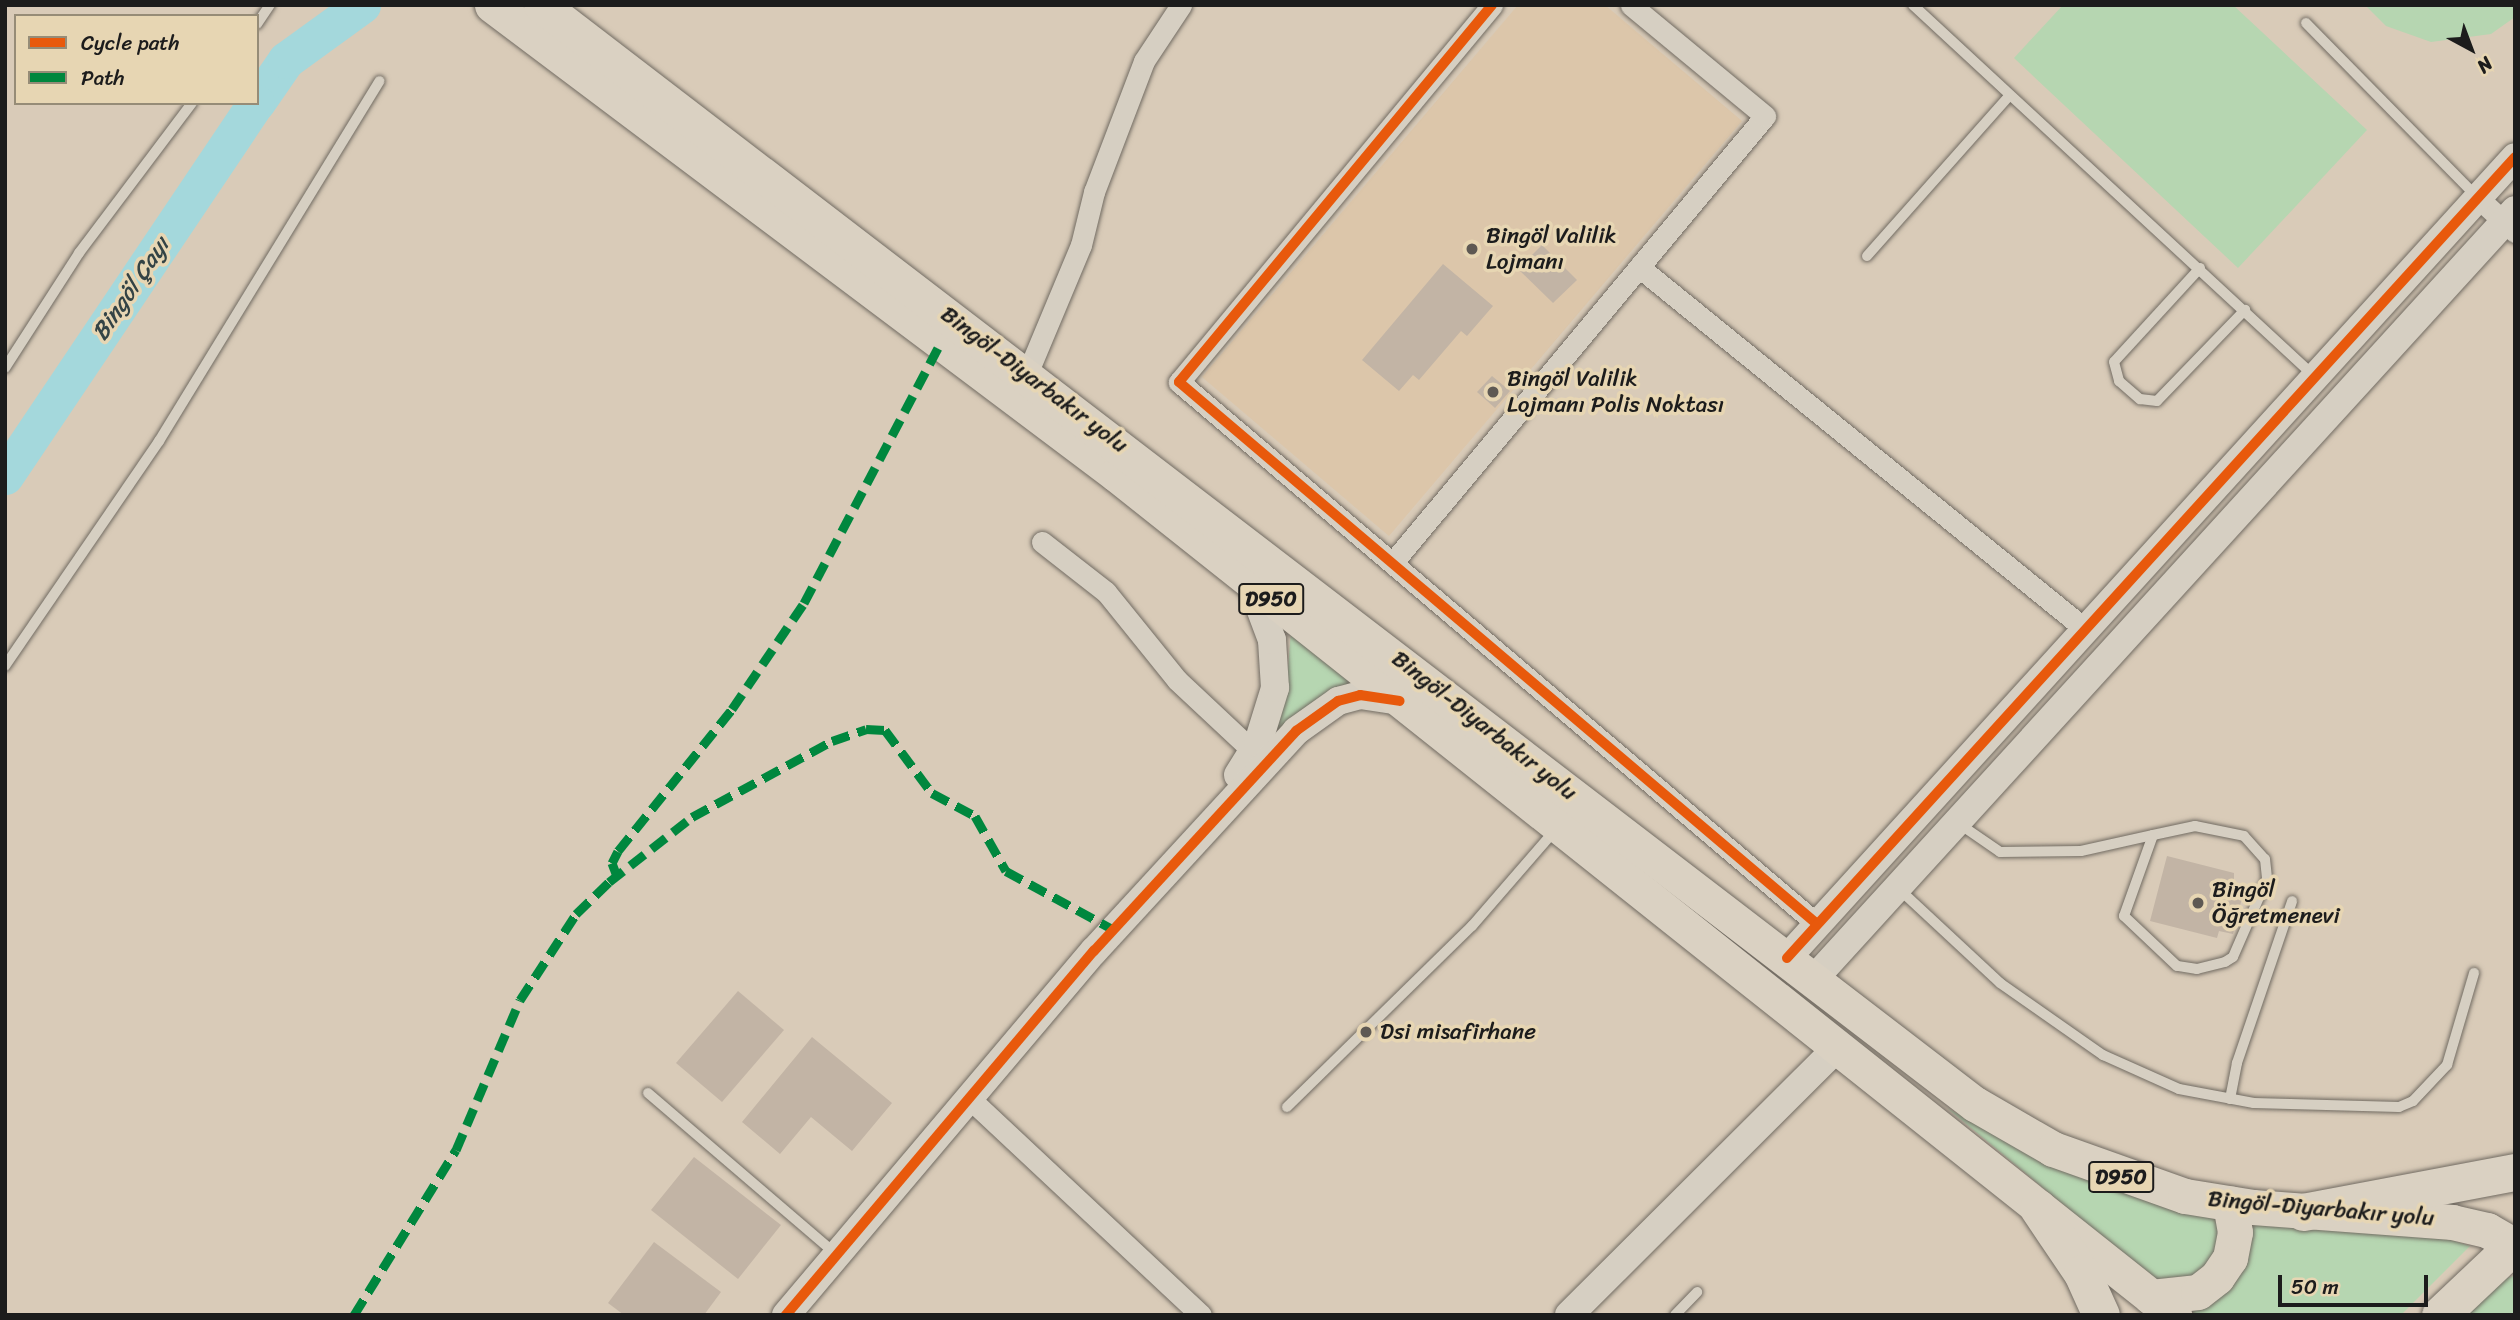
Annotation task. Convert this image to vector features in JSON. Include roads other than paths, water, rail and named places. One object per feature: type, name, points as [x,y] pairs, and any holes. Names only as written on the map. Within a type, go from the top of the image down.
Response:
[{"type":"highway","points":[[2304,1212],[2515,1172]]},
{"type":"highway","name":"D950","points":[[2038,1208],[2082,1273],[2101,1315]]},
{"type":"highway","points":[[2440,1315],[2514,1245]]},
{"type":"main road","name":"Bingöl-Diyarbakır yolu","points":[[492,5],[1116,474],[2162,1306]]},
{"type":"main road","name":"Bingöl-Diyarbakır yolu","points":[[541,5],[1027,374],[1787,958],[1936,1078],[2013,1128],[2120,1177],[2230,1203],[2304,1212],[2452,1222],[2487,1230],[2514,1245]]},
{"type":"main road","points":[[2162,1306],[2198,1292],[2217,1277],[2230,1258],[2235,1232],[2230,1203]]},
{"type":"street","points":[[1027,374],[1082,245],[1094,192],[1144,61],[1181,5]]},
{"type":"street","points":[[1492,5],[1179,382],[1394,561],[1817,924]]},
{"type":"street","points":[[1394,561],[1765,116],[1631,5]]},
{"type":"street","points":[[1787,958],[2515,157]]},
{"type":"street","points":[[1813,980],[2511,221],[2477,197]]},
{"type":"street","points":[[1639,267],[2085,629]]},
{"type":"street","points":[[1042,542],[1106,592],[1177,680],[1253,751]]},
{"type":"street","points":[[1175,860],[1253,751],[1275,688],[1272,640],[1251,584]]},
{"type":"street","points":[[786,1315],[968,1097],[1175,860],[1315,713],[1360,695],[1399,701]]},
{"type":"street","points":[[1569,1315],[1837,1048]]},
{"type":"street","points":[[968,1097],[1201,1315]]},
{"type":"lane","points":[[259,21],[270,5]]},
{"type":"lane","points":[[1913,5],[2200,268],[2314,377]]},
{"type":"lane","points":[[2306,23],[2477,197]]},
{"type":"lane","points":[[5,666],[159,442],[380,81]]},
{"type":"lane","points":[[1867,256],[2010,95]]},
{"type":"lane","points":[[5,368],[79,253],[190,105]]},
{"type":"lane","points":[[2200,268],[2114,362],[2119,381],[2140,400],[2157,401],[2245,310]]},
{"type":"lane","points":[[1957,822],[2000,852],[2081,851],[2152,835],[2195,826],[2244,836],[2260,850],[2267,869],[2264,889],[2232,957],[2225,962],[2197,969],[2177,966],[2124,916],[2152,835]]},
{"type":"lane","points":[[1287,1107],[1472,926],[1558,826]]},
{"type":"lane","points":[[1897,887],[2000,983],[2103,1055],[2154,1080],[2230,1099],[2399,1107],[2413,1101],[2447,1065],[2474,973]]},
{"type":"lane","points":[[2230,1099],[2237,1063],[2292,901]]},
{"type":"lane","points":[[648,1093],[836,1255]]},
{"type":"lane","points":[[1675,1315],[1697,1292]]},
{"type":"waterway","name":"Bingöl Çayı","points":[[259,99],[286,60],[362,5]]},
{"type":"waterway","name":"Bingöl Çayı","points":[[5,476],[255,105]]},
{"type":"place","name":"Bingöl Valilik Lojmanı","points":[[1472,249]]},
{"type":"place","name":"Bingöl Valilik Lojmanı Polis Noktası","points":[[1493,392]]},
{"type":"place","name":"Bingöl Öğretmenevi","points":[[2198,903]]},
{"type":"place","name":"Dsi misafirhane","points":[[1366,1032]]}]
